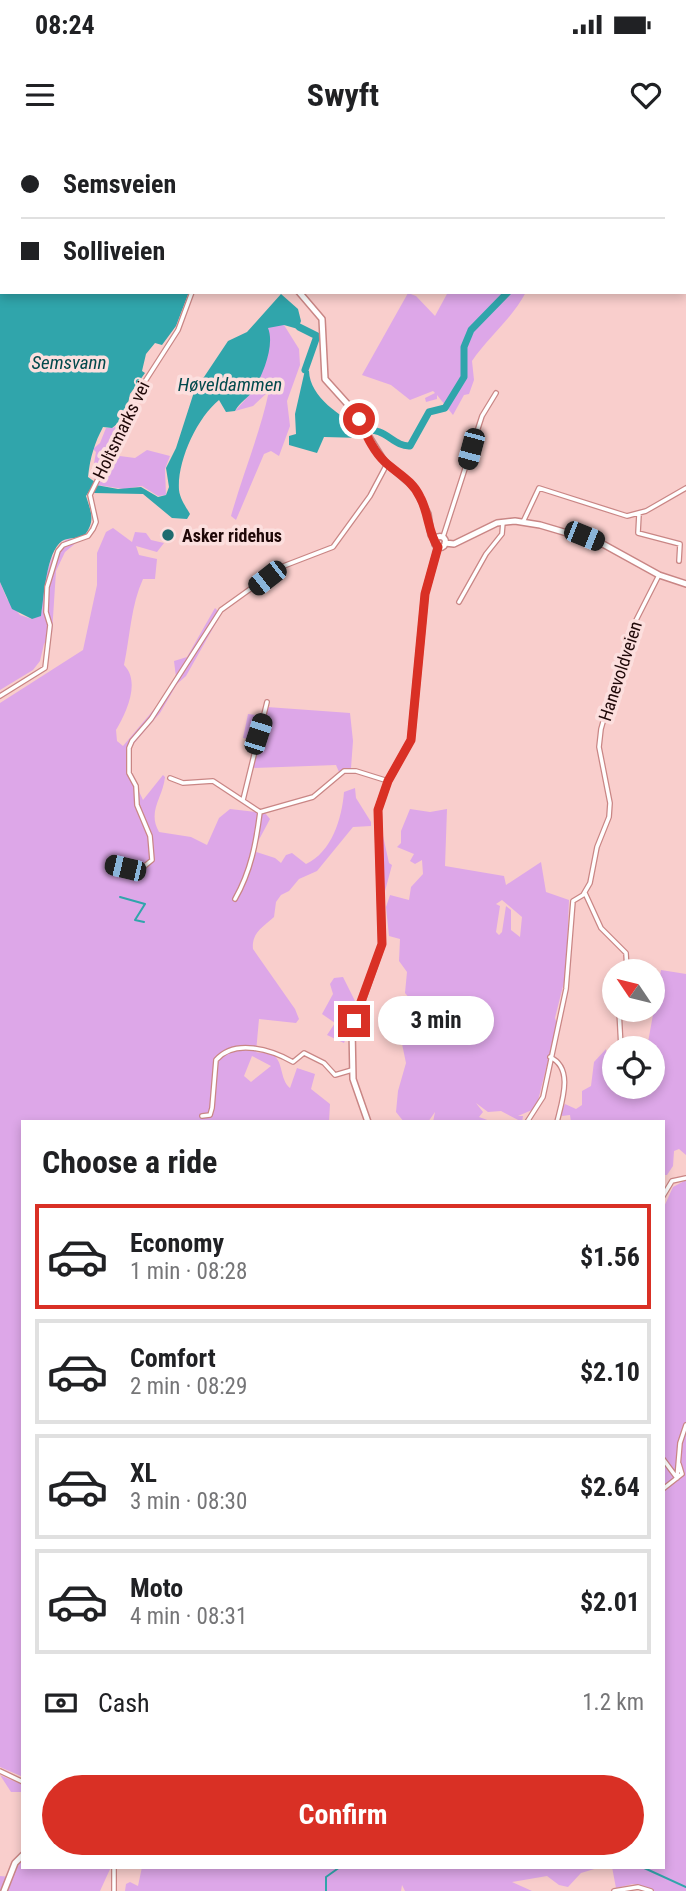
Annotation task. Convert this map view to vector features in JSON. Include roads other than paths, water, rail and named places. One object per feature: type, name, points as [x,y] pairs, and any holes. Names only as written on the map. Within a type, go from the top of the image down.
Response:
[{"type":"street","name":"Holtsmarks vei","points":[[0,696],[45,668],[50,625],[46,603],[49,575],[61,547],[80,541],[93,530],[96,522],[90,495],[135,397],[178,330],[191,294]]},
{"type":"street","points":[[301,294],[322,319],[324,379],[352,409],[387,464],[415,488],[426,509],[429,530],[441,540],[454,544],[482,528],[503,522],[523,522],[584,536],[619,551],[659,575],[686,584]]},
{"type":"street","points":[[367,1120],[352,1070],[352,1029],[382,944],[379,900],[382,852],[378,820],[388,781],[411,740],[425,594],[482,416],[496,393]]},
{"type":"street","points":[[107,864],[141,869],[152,860],[150,836],[137,805],[136,786],[129,773],[129,748],[151,719],[221,610],[281,567],[333,547],[370,496],[387,464]]},
{"type":"street","points":[[523,522],[539,488],[621,515],[639,514],[686,488]]},
{"type":"street","points":[[639,514],[638,533],[680,544],[679,561]]},
{"type":"street","points":[[459,602],[486,554],[502,534],[503,522]]},
{"type":"street","name":"Hanevoldveien","points":[[528,1120],[543,1097],[566,989],[572,904],[585,893],[590,883],[597,847],[610,809],[599,747],[601,729],[627,638],[659,575]]},
{"type":"street","points":[[243,800],[267,702]]},
{"type":"street","points":[[260,812],[313,797],[344,771],[356,771],[388,781]]},
{"type":"street","points":[[170,778],[183,783],[213,781],[260,812]]},
{"type":"street","points":[[235,899],[249,871],[259,835],[260,812]]},
{"type":"street","points":[[585,893],[601,929],[626,953],[626,959]]},
{"type":"street","points":[[202,1116],[210,1115],[216,1060],[240,1048],[265,1050],[293,1062],[304,1054],[324,1063],[335,1075],[352,1070]]},
{"type":"street","points":[[550,1057],[559,1063],[564,1074],[557,1120]]},
{"type":"street","points":[[665,1193],[672,1181],[686,1178]]},
{"type":"street","points":[[677,1478],[677,1463],[686,1425]]},
{"type":"street","points":[[665,1462],[677,1478]]},
{"type":"street","points":[[665,1487],[677,1478]]},
{"type":"street","points":[[0,1770],[21,1781]]},
{"type":"street","points":[[4,1891],[15,1863],[21,1857]]},
{"type":"street","points":[[114,1869],[114,1891]]},
{"type":"street","points":[[614,1891],[639,1887],[651,1891]]},
{"type":"water","name":"Semsvann","points":[[0,294],[188,294],[176,326],[162,345],[155,343],[146,354],[142,371],[145,373],[130,394],[125,418],[112,428],[103,427],[100,433],[88,477],[95,482],[86,496],[91,516],[90,526],[84,536],[62,541],[52,555],[41,616],[32,619],[12,609],[0,582]]},
{"type":"water","name":"Høveldammen","points":[[281,294],[298,309],[301,321],[298,329],[284,325],[268,328],[269,351],[261,377],[253,391],[235,411],[226,412],[219,400],[196,429],[185,454],[179,479],[183,503],[190,514],[187,519],[172,518],[143,494],[93,493],[96,485],[118,489],[141,487],[158,497],[166,495],[169,487],[166,468],[176,448],[194,392],[228,341],[247,332]]},
{"type":"water","points":[[305,370],[309,371],[315,390],[328,405],[361,428],[373,424],[371,433],[362,438],[324,437],[317,453],[289,445],[289,436],[296,434],[295,414]]},
{"type":"waterway","points":[[364,431],[378,431],[410,446],[429,412],[445,408],[464,377],[464,347],[471,330],[506,294]]},
{"type":"waterway","points":[[299,327],[317,336],[305,370]]},
{"type":"waterway","points":[[120,897],[145,904],[135,920],[144,922]]},
{"type":"waterway","points":[[326,1891],[326,1877],[337,1869]]},
{"type":"waterway","points":[[646,1869],[686,1887]]},
{"type":"place","name":"Asker ridehus","points":[[168,535]]}]
